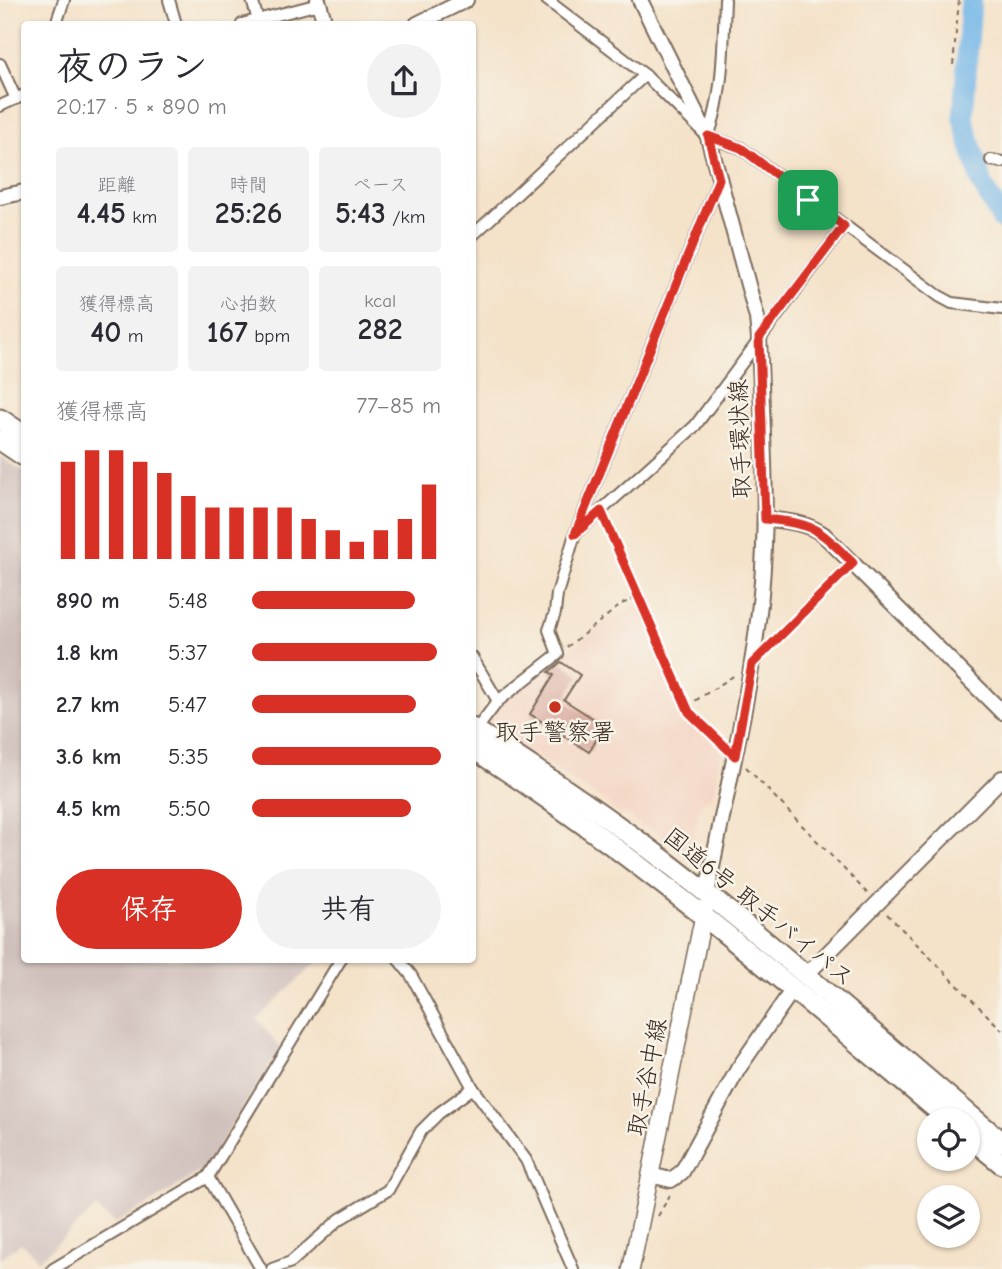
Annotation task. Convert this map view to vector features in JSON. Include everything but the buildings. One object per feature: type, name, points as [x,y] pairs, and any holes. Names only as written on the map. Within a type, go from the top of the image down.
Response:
[{"type":"highway","points":[[0,419],[21,433]]},
{"type":"highway","points":[[0,440],[21,454]]},
{"type":"highway","name":"国道6号 取手バイパス","points":[[476,736],[569,790],[707,894],[936,1108]]},
{"type":"highway","name":"国道6号 取手バイパス","points":[[476,737],[703,914],[799,982],[1002,1142]]},
{"type":"highway","points":[[980,1146],[1002,1164]]},
{"type":"main road","name":"取手谷中線","points":[[631,1269],[707,894]]},
{"type":"street","points":[[57,21],[64,0]]},
{"type":"street","points":[[169,0],[175,21]]},
{"type":"street","points":[[252,0],[258,20]]},
{"type":"street","points":[[423,21],[466,0]]},
{"type":"street","points":[[547,0],[645,75],[708,136],[741,148],[939,296],[952,303],[1002,309]]},
{"type":"street","name":"取手環状線","points":[[640,0],[708,136],[757,318],[759,338],[765,519],[761,592],[752,664],[707,894]]},
{"type":"street","points":[[708,136],[716,115],[725,0]]},
{"type":"street","points":[[254,21],[319,2],[324,21]]},
{"type":"street","points":[[0,64],[20,97],[0,106]]},
{"type":"street","points":[[476,232],[645,75]]},
{"type":"street","points":[[476,732],[498,701],[558,654],[549,630],[575,534],[719,179]]},
{"type":"street","points":[[0,197],[21,193]]},
{"type":"street","points":[[575,534],[695,426],[844,226]]},
{"type":"street","points":[[765,519],[811,526],[823,534],[1002,712]]},
{"type":"street","points":[[476,664],[498,701]]},
{"type":"street","points":[[650,1175],[667,1180],[682,1172],[738,1069],[799,982],[1002,778]]},
{"type":"street","points":[[53,1269],[208,1177],[339,963]]},
{"type":"street","points":[[401,963],[411,975],[473,1088],[526,1160],[573,1269]]},
{"type":"street","points":[[272,1269],[290,1262],[340,1219],[388,1190],[421,1131],[439,1113],[473,1088]]},
{"type":"street","points":[[208,1177],[261,1269]]},
{"type":"path","points":[[953,65],[959,0]]},
{"type":"path","points":[[601,511],[689,712],[1002,1030]]},
{"type":"path","points":[[687,707],[752,664],[853,563]]},
{"type":"path","points":[[558,654],[622,604],[640,596]]},
{"type":"path","points":[[658,1216],[676,1177]]},
{"type":"shaded area","points":[[0,456],[21,470],[21,963],[316,963],[257,1019],[281,1048],[204,1169],[115,1223],[96,1208],[39,1260],[21,1243],[0,1259]]},
{"type":"shaded area","points":[[641,603],[686,701],[690,717],[721,751],[714,794],[700,805],[692,846],[683,851],[652,828],[642,827],[625,813],[621,815],[487,723],[505,699],[618,612]]},
{"type":"waterway","points":[[971,0],[963,118],[982,184],[1002,220]]},
{"type":"place","name":"取手警察署","points":[[555,707]]},
{"type":"route","points":[[708,136],[741,148],[808,200],[844,226],[759,338],[765,519],[811,526],[853,563],[752,664],[735,756],[689,712],[601,511],[575,534],[719,179],[708,136]]}]
